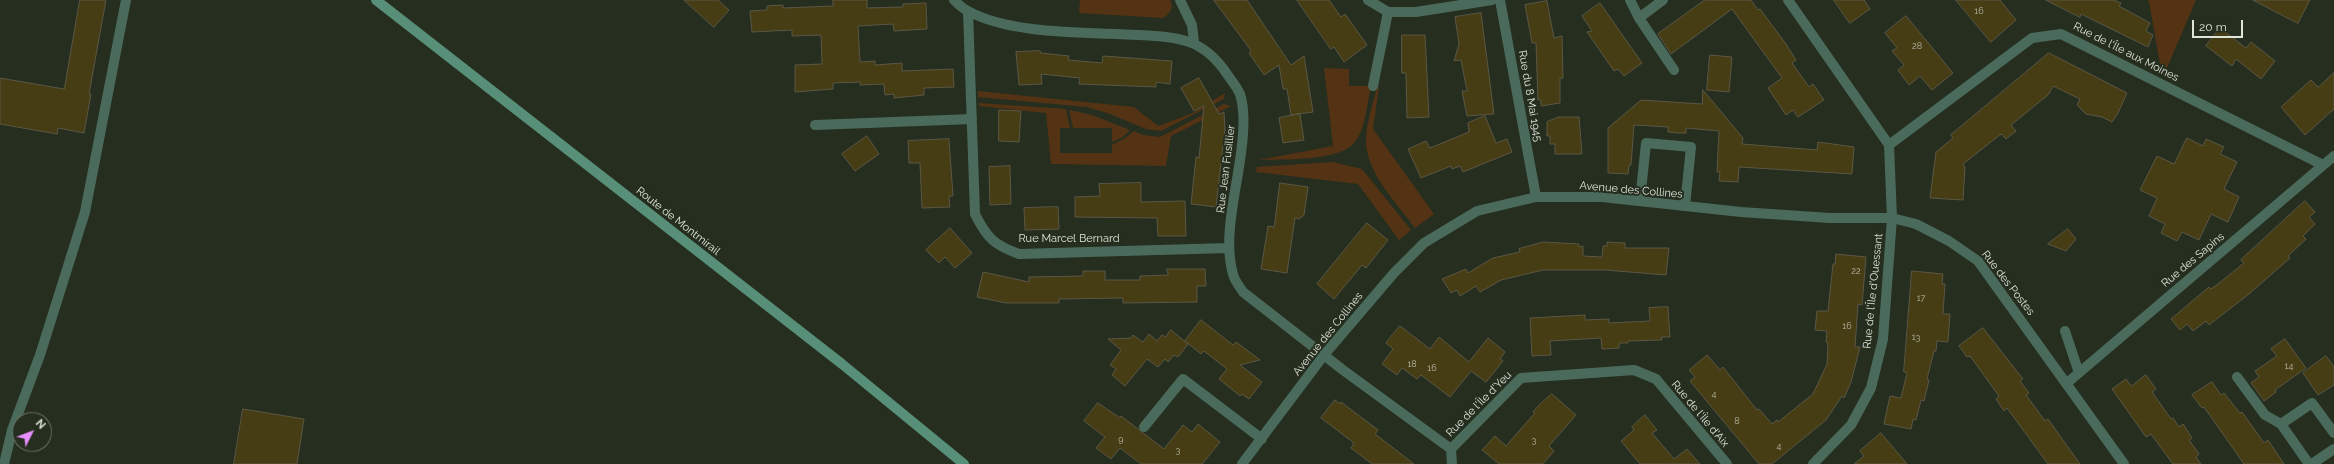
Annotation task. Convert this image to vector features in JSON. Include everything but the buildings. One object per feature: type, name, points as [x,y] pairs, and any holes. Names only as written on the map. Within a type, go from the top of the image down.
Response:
[{"type":"main road","name":"Route de Montmirail","points":[[376,0],[842,364],[964,464]]},
{"type":"street","points":[[4,464],[12,430],[40,355],[85,212],[126,0]]},
{"type":"street","name":"Rue Jean Fusillier","points":[[954,0],[968,11],[997,22],[1042,30],[1167,36],[1194,42],[1215,58],[1239,93],[1244,116],[1243,145],[1228,248],[1233,275],[1243,292],[1324,355]]},
{"type":"street","points":[[1180,0],[1192,25],[1194,42]]},
{"type":"street","points":[[1368,0],[1388,12],[1416,12],[1492,0]]},
{"type":"street","name":"Rue du 8 Mai 1945","points":[[1500,0],[1536,197]]},
{"type":"street","points":[[1630,0],[1639,18],[1674,70]]},
{"type":"street","points":[[1639,18],[1664,0]]},
{"type":"street","points":[[1788,0],[1889,145],[1892,218]]},
{"type":"street","name":"Rue Marcel Bernard","points":[[968,11],[975,214],[986,235],[1000,247],[1019,254],[1228,248]]},
{"type":"street","points":[[1373,86],[1388,12]]},
{"type":"street","name":"Rue de l'Île aux Moines","points":[[1889,145],[2032,38],[2061,34],[2323,165]]},
{"type":"street","points":[[815,124],[972,118]]},
{"type":"street","points":[[1640,201],[1646,143],[1691,147],[1685,206]]},
{"type":"street","name":"Rue des Sapins","points":[[2067,383],[2334,156]]},
{"type":"street","name":"Avenue des Collines","points":[[1242,464],[1324,355],[1386,283],[1424,243],[1477,211],[1536,197],[1602,197],[1685,206],[1822,217],[1892,218]]},
{"type":"street","name":"Rue des Postes","points":[[1892,218],[1916,224],[1943,237],[1965,250],[1978,261],[2124,464]]},
{"type":"street","name":"Rue de l'Île d'Ouessant","points":[[1812,464],[1852,426],[1871,388],[1883,339],[1892,218]]},
{"type":"street","points":[[2065,331],[2079,373]]},
{"type":"street","name":"Rue de l'Île d'Yeu","points":[[1324,355],[1451,449],[1520,378],[1634,370],[1656,379]]},
{"type":"street","points":[[2237,377],[2265,415],[2281,424],[2310,464],[2334,449]]},
{"type":"street","points":[[1144,427],[1183,379],[1262,439]]},
{"type":"street","name":"Rue de l'Île d'Aix","points":[[1656,379],[1727,464]]},
{"type":"street","points":[[2281,424],[2312,403],[2334,433]]},
{"type":"street","points":[[1451,449],[1452,464]]},
{"type":"shaded area","points":[[1080,0],[1170,0],[1172,8],[1163,18],[1079,13]]},
{"type":"shaded area","points":[[2147,0],[2196,0],[2167,68],[2160,64],[2149,2]]},
{"type":"shaded area","points":[[1324,68],[1349,69],[1349,86],[1371,86],[1362,130],[1355,142],[1348,148],[1337,153],[1324,156],[1296,159],[1258,160],[1333,146]]},
{"type":"shaded area","points":[[1377,87],[1379,87],[1373,129],[1434,214],[1415,228],[1383,186],[1370,162],[1366,138],[1370,112]]},
{"type":"shaded area","points":[[978,91],[1134,107],[1158,126],[1193,113],[1225,93],[1224,99],[1161,131],[1146,129],[1110,114],[1087,107],[978,97]]},
{"type":"shaded area","points":[[979,103],[1066,109],[1070,128],[1060,128],[1060,153],[1112,153],[1112,145],[1134,131],[1143,135],[1160,137],[1224,104],[1231,106],[1171,136],[1166,166],[1051,164],[1046,113],[979,106]]},
{"type":"shaded area","points":[[1069,110],[1092,115],[1130,130],[1123,137],[1112,142],[1112,128],[1073,128]]},
{"type":"shaded area","points":[[1333,162],[1362,169],[1411,230],[1399,240],[1358,184],[1256,172],[1257,167]]}]
